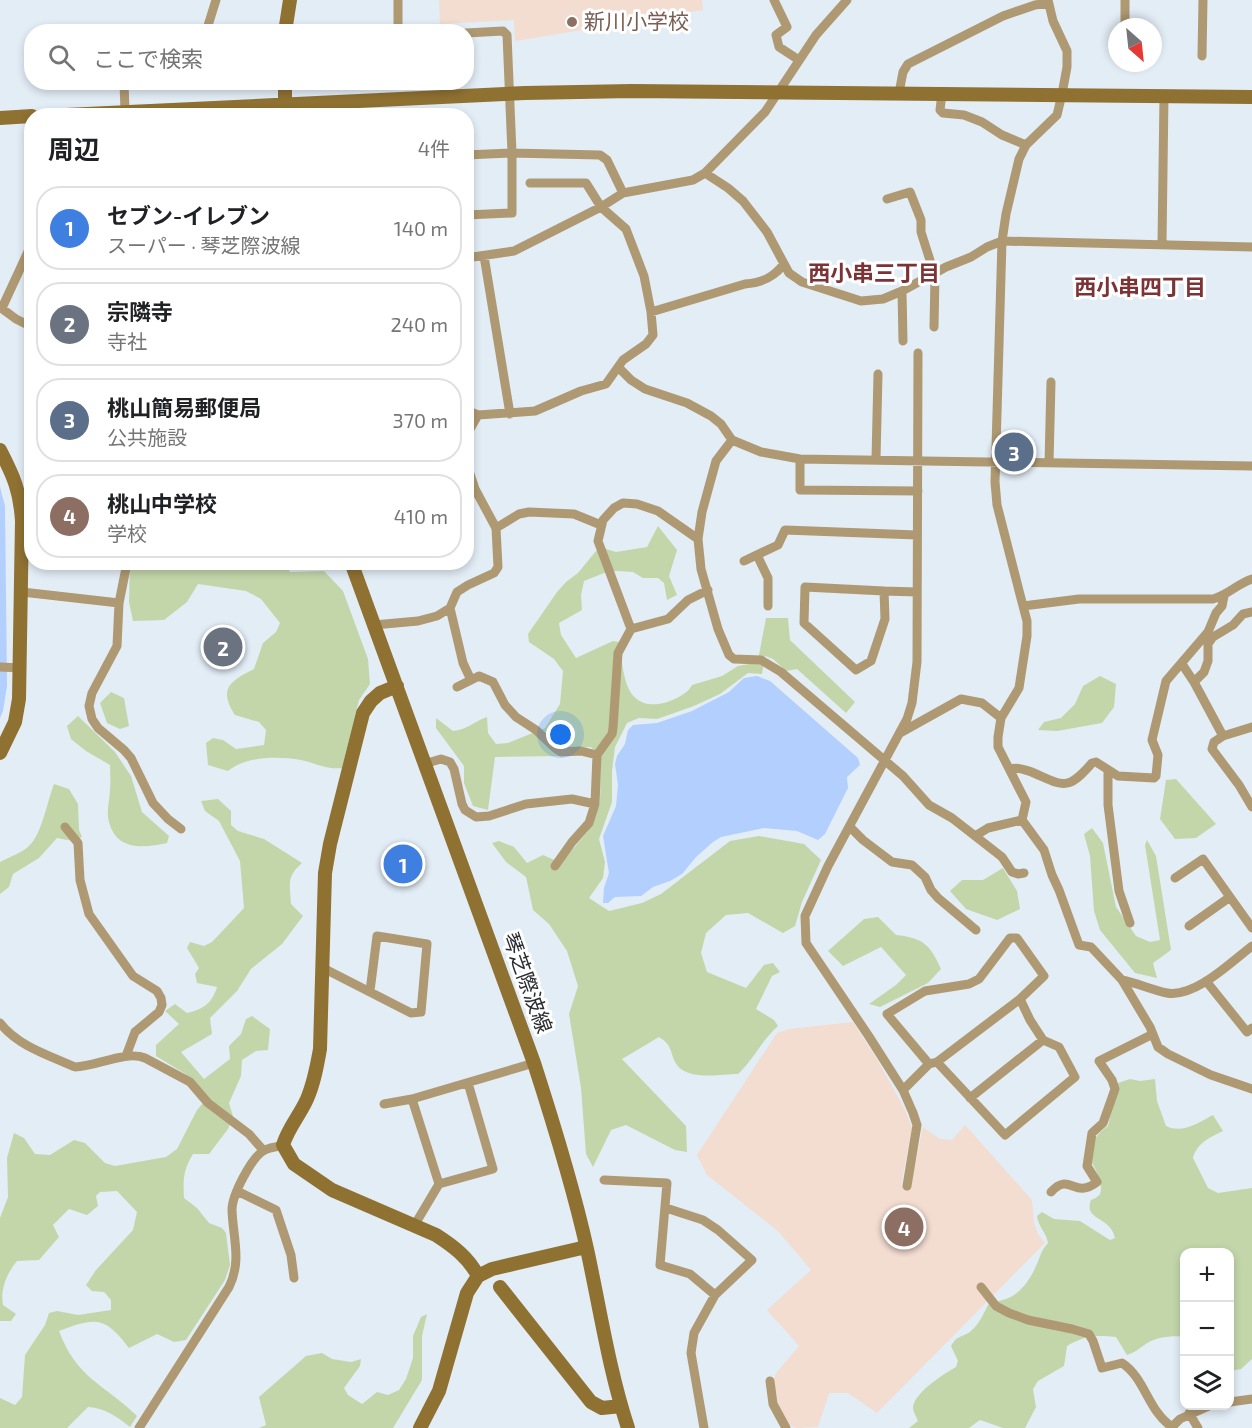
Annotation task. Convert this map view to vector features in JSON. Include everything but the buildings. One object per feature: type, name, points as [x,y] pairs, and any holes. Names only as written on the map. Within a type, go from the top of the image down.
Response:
[{"type":"street","points":[[208,24],[216,0]]},
{"type":"street","points":[[286,24],[290,0]]},
{"type":"street","points":[[398,0],[398,24]]},
{"type":"street","points":[[774,0],[787,27],[776,34],[779,47],[799,60]]},
{"type":"street","points":[[474,257],[514,251],[601,207],[623,193],[693,180],[705,173],[765,112],[816,35],[847,0]]},
{"type":"street","points":[[1125,0],[1125,18]]},
{"type":"street","points":[[1202,56],[1203,0]]},
{"type":"street","points":[[899,93],[903,72],[908,64],[1003,16],[1048,2],[1053,21],[1067,51],[1067,67],[1062,94],[1057,115],[1026,145],[1019,159],[1002,241],[995,463],[997,505],[1023,606],[1027,636],[1019,688],[1001,718],[998,747],[1026,802],[1022,820],[1044,849],[1079,945],[1091,947],[1122,980],[1158,1047],[1211,1075],[1252,1089]]},
{"type":"street","points":[[474,33],[503,31],[507,35],[513,213],[474,215]]},
{"type":"street","points":[[124,90],[125,108]]},
{"type":"street","points":[[285,90],[286,108]]},
{"type":"street","points":[[300,108],[510,93],[632,91],[1252,97]]},
{"type":"street","points":[[942,93],[940,110],[943,112],[964,115],[1026,145]]},
{"type":"street","points":[[1162,244],[1164,96]]},
{"type":"street","points":[[0,118],[24,116]]},
{"type":"street","points":[[474,155],[600,155],[607,160],[623,193]]},
{"type":"street","points":[[705,173],[743,201],[767,232],[789,273],[802,282],[861,301],[883,299],[902,291],[1002,241],[1252,247]]},
{"type":"street","points":[[474,413],[510,414],[535,411],[580,391],[606,384],[623,360],[652,339],[651,312],[644,276],[626,229],[601,207],[586,183],[530,183]]},
{"type":"street","points":[[887,199],[910,192],[921,220],[921,232],[933,274],[934,327]]},
{"type":"street","points":[[484,256],[510,414]]},
{"type":"street","points":[[24,260],[1,308],[24,323]]},
{"type":"street","points":[[651,312],[744,284],[757,283],[773,275],[783,265]]},
{"type":"street","points":[[902,291],[903,341]]},
{"type":"street","points":[[907,1186],[917,1125],[903,1090],[806,943],[805,916],[828,866],[900,733],[912,703],[917,662],[918,353]]},
{"type":"street","points":[[619,368],[645,389],[687,403],[711,416],[721,424],[732,440],[761,452],[800,459],[1252,466]]},
{"type":"street","points":[[876,459],[878,374]]},
{"type":"street","points":[[1049,464],[1051,382]]},
{"type":"street","points":[[474,422],[478,415]]},
{"type":"street","points":[[732,440],[716,461],[702,512],[698,539],[698,552],[718,629],[729,655],[734,659],[761,660],[781,672],[885,761],[919,792],[929,805],[952,818],[1002,857],[1012,872],[1024,873]]},
{"type":"street","points":[[0,450],[14,477],[20,497],[22,521],[22,592],[15,722],[0,753]]},
{"type":"street","points":[[800,459],[800,490],[918,491]]},
{"type":"street","points":[[374,625],[418,621],[437,616],[450,608],[458,592],[494,573],[498,567],[496,528],[474,486]]},
{"type":"street","points":[[631,629],[598,541],[601,525],[614,508],[623,503],[629,503],[658,511],[698,539]]},
{"type":"street","points":[[496,528],[519,514],[529,512],[574,514],[601,525]]},
{"type":"street","points":[[744,561],[778,545],[784,530],[917,535]]},
{"type":"street","points":[[757,555],[768,578],[768,606]]},
{"type":"street","points":[[124,570],[119,603],[117,646],[92,693],[89,706],[92,719],[98,728],[131,758],[153,803],[181,829]]},
{"type":"street","name":"琴芝際波線","points":[[354,570],[557,1131],[628,1428]]},
{"type":"street","points":[[1023,606],[1079,598],[1213,599],[1224,596],[1252,579]]},
{"type":"street","points":[[884,591],[885,619],[871,661],[856,670],[804,623],[805,587],[916,592]]},
{"type":"street","points":[[555,866],[572,842],[589,824],[595,804],[597,755],[612,734],[618,653],[631,629],[668,619],[688,600],[708,590]]},
{"type":"street","points":[[22,592],[119,603]]},
{"type":"street","points":[[1010,769],[1022,769],[1058,783],[1067,784],[1079,779],[1092,763],[1096,762],[1118,776],[1148,779],[1156,776],[1158,755],[1152,740],[1166,681],[1208,632],[1216,613],[1222,606],[1224,596]]},
{"type":"street","points":[[450,608],[463,663],[471,680]]},
{"type":"street","points":[[1194,682],[1204,672],[1208,661],[1208,644],[1213,637],[1233,625],[1243,614],[1252,612]]},
{"type":"street","points":[[1182,664],[1223,736]]},
{"type":"street","points":[[0,667],[17,668]]},
{"type":"street","points":[[457,687],[478,676],[493,682],[505,705],[516,717],[536,730],[561,752],[581,751],[597,755]]},
{"type":"street","points":[[283,1145],[307,1100],[316,1072],[320,1049],[325,873],[330,844],[363,713],[380,693],[397,686]]},
{"type":"street","points":[[900,733],[961,699],[982,703],[1001,718]]},
{"type":"street","points":[[1252,727],[1223,736],[1214,742],[1212,749],[1252,807]]},
{"type":"street","points":[[424,764],[441,759],[450,762],[454,769],[462,804],[465,810],[476,817],[489,816],[526,804],[572,799],[595,804]]},
{"type":"street","points":[[1108,770],[1108,806],[1119,891],[1130,923]]},
{"type":"street","points":[[975,836],[988,828],[1022,820]]},
{"type":"street","points":[[65,827],[78,843],[80,880],[89,914],[133,976],[157,991],[161,998],[162,1005],[159,1012],[135,1032],[126,1056]]},
{"type":"street","points":[[850,827],[892,862],[912,865],[926,877],[931,890],[945,905],[976,930]]},
{"type":"street","points":[[1175,878],[1203,859],[1252,928]]},
{"type":"street","points":[[1189,926],[1230,897]]},
{"type":"street","points":[[322,968],[411,1013],[421,1012],[427,944],[377,936],[370,991]]},
{"type":"street","points":[[903,1090],[933,1063],[1020,999],[1044,976],[1017,938],[1010,938],[979,979],[969,984],[925,991],[887,1014],[933,1063],[1005,1135],[1075,1077],[1059,1047],[1043,1040],[1020,999]]},
{"type":"street","points":[[1122,980],[1169,993],[1188,992],[1252,946]]},
{"type":"street","points":[[1206,981],[1250,1033]]},
{"type":"street","points":[[0,1023],[8,1033],[21,1042],[75,1067],[138,1055],[190,1082],[208,1103],[249,1134],[263,1150]]},
{"type":"street","points":[[1051,1192],[1064,1184],[1082,1189],[1096,1182],[1087,1166],[1092,1133],[1103,1123],[1115,1089],[1112,1080],[1099,1061],[1153,1034]]},
{"type":"street","points":[[970,1098],[1043,1040]]},
{"type":"street","points":[[384,1104],[534,1064]]},
{"type":"street","points":[[414,1226],[439,1184],[494,1169],[468,1083]]},
{"type":"street","points":[[412,1098],[439,1184]]},
{"type":"street","points":[[139,1428],[236,1273],[232,1207],[245,1173],[263,1150],[283,1145]]},
{"type":"street","points":[[283,1145],[294,1164],[332,1190],[451,1245],[469,1261],[478,1276]]},
{"type":"street","points":[[604,1180],[667,1183],[660,1265],[690,1274],[715,1295]]},
{"type":"street","points":[[237,1191],[276,1210],[291,1255],[294,1278]]},
{"type":"street","points":[[666,1209],[703,1220],[752,1260],[715,1295],[694,1333],[691,1353],[704,1428]]},
{"type":"street","points":[[420,1428],[439,1391],[467,1293],[478,1276],[492,1269],[586,1247]]},
{"type":"street","points":[[500,1287],[591,1402],[602,1408],[621,1406]]},
{"type":"street","points":[[981,1287],[996,1306],[1009,1313],[1028,1320],[1089,1334],[1102,1368],[1122,1363],[1132,1369],[1161,1420],[1172,1428],[1180,1419],[1198,1410]]},
{"type":"street","points":[[770,1381],[773,1404],[786,1428]]},
{"type":"street","points":[[1234,1401],[1252,1399]]},
{"type":"street","points":[[1190,1413],[1198,1428]]},
{"type":"shaded area","name":"新川小学校","points":[[439,0],[702,0],[703,10],[515,41],[514,20],[440,24]]},
{"type":"shaded area","points":[[853,1022],[878,1061],[905,1110],[912,1128],[901,1185],[910,1189],[923,1127],[940,1139],[952,1140],[965,1125],[1032,1200],[1034,1223],[1045,1243],[877,1413],[848,1393],[829,1393],[818,1427],[796,1428],[786,1423],[775,1403],[772,1382],[777,1372],[799,1346],[767,1310],[811,1270],[778,1231],[707,1175],[697,1155],[777,1033],[789,1029]]},
{"type":"green space","points":[[658,526],[677,550],[669,576],[677,595],[667,600],[664,583],[658,578],[643,578],[633,572],[604,573],[584,581],[581,595],[582,610],[559,623],[561,635],[576,658],[613,641],[619,642],[625,677],[633,696],[651,704],[664,703],[684,694],[692,685],[722,676],[738,666],[754,663],[759,655],[766,618],[788,618],[790,640],[855,702],[846,713],[797,669],[786,671],[773,659],[765,656],[762,674],[748,673],[720,694],[694,706],[657,719],[639,718],[627,723],[615,747],[612,802],[599,839],[605,862],[603,878],[589,898],[609,911],[642,903],[661,894],[730,841],[759,836],[804,844],[821,860],[802,902],[795,926],[783,933],[748,913],[726,915],[706,933],[701,953],[707,972],[746,988],[764,965],[773,963],[780,972],[772,976],[756,1009],[774,1020],[778,1026],[738,1074],[706,1076],[682,1070],[677,1065],[667,1043],[659,1037],[622,1059],[686,1126],[687,1152],[675,1150],[626,1125],[611,1130],[593,1167],[586,1154],[581,1088],[569,1014],[578,986],[567,951],[549,924],[533,910],[526,877],[506,862],[492,843],[499,841],[514,847],[527,863],[543,855],[561,863],[589,830],[600,803],[601,759],[591,747],[572,748],[561,756],[495,757],[488,810],[473,806],[464,783],[464,766],[436,728],[436,718],[453,731],[487,717],[488,733],[496,744],[508,743],[545,728],[560,704],[563,671],[554,659],[529,642],[528,634],[557,592],[578,573],[596,551],[606,549],[616,552],[647,547]]},
{"type":"green space","points":[[130,570],[324,571],[343,591],[368,659],[370,684],[359,700],[342,768],[331,768],[301,760],[282,758],[263,758],[244,762],[228,771],[208,765],[206,743],[213,738],[223,740],[236,749],[264,745],[266,730],[259,722],[235,715],[227,699],[229,687],[254,669],[263,643],[276,632],[280,623],[261,599],[246,591],[198,584],[187,602],[164,620],[133,621],[129,602]]},
{"type":"green space","points":[[1100,676],[1116,684],[1114,707],[1102,723],[1057,731],[1038,730],[1044,722],[1061,718],[1075,704],[1083,686]]},
{"type":"green space","points":[[111,692],[124,698],[129,726],[120,729],[107,723],[100,703]]},
{"type":"green space","points":[[78,716],[115,752],[131,776],[142,812],[169,836],[167,843],[148,846],[130,845],[116,836],[108,817],[110,765],[71,739],[67,726]]},
{"type":"green space","points":[[1176,779],[1216,824],[1196,838],[1175,839],[1160,819],[1166,780]]},
{"type":"green space","points":[[54,784],[69,789],[78,804],[79,830],[82,837],[73,841],[57,838],[39,858],[13,874],[9,887],[0,894],[0,862],[23,851],[34,841]]},
{"type":"green space","points":[[218,799],[231,811],[231,825],[238,831],[264,839],[302,863],[293,872],[290,886],[291,904],[303,916],[282,944],[251,969],[237,991],[210,1018],[212,1034],[181,1052],[204,1079],[230,1059],[229,1046],[241,1034],[246,1019],[252,1016],[270,1029],[268,1050],[256,1051],[242,1060],[241,1076],[229,1103],[233,1116],[228,1129],[209,1154],[193,1154],[184,1175],[184,1198],[197,1208],[209,1223],[222,1228],[226,1233],[230,1265],[225,1280],[186,1340],[174,1342],[157,1334],[129,1348],[113,1330],[98,1322],[82,1323],[59,1331],[66,1347],[82,1370],[137,1416],[130,1427],[106,1411],[88,1407],[67,1428],[0,1428],[0,1398],[15,1405],[22,1397],[25,1355],[45,1325],[49,1313],[57,1311],[78,1315],[111,1310],[111,1300],[104,1292],[92,1291],[86,1285],[96,1270],[133,1230],[137,1212],[117,1191],[100,1192],[96,1196],[98,1206],[87,1215],[69,1209],[53,1225],[59,1237],[39,1260],[17,1261],[10,1271],[3,1287],[2,1299],[3,1305],[16,1314],[11,1321],[0,1321],[0,1218],[8,1197],[7,1158],[14,1133],[24,1138],[35,1154],[50,1155],[74,1140],[85,1143],[105,1163],[115,1166],[166,1157],[177,1149],[197,1110],[208,1097],[187,1075],[156,1056],[156,1045],[179,1024],[165,1011],[175,1004],[187,1013],[198,1010],[210,1001],[217,987],[197,983],[195,974],[199,968],[187,948],[190,942],[204,946],[212,942],[244,908],[240,861],[219,821],[205,811],[201,801]]},
{"type":"green space","points":[[1092,828],[1103,843],[1116,907],[1136,936],[1150,942],[1160,940],[1145,845],[1147,840],[1156,856],[1171,950],[1153,963],[1157,978],[1135,973],[1100,930],[1094,911],[1090,856],[1084,834]]},
{"type":"green space","points":[[1003,868],[1017,891],[1020,909],[997,920],[966,909],[950,891],[962,880],[983,880]]},
{"type":"green space","points":[[878,917],[896,935],[913,938],[925,944],[941,969],[928,983],[880,1007],[869,1004],[906,975],[881,947],[843,966],[828,951],[864,919]]},
{"type":"green space","points":[[1130,1079],[1140,1081],[1155,1079],[1157,1101],[1166,1126],[1184,1128],[1213,1115],[1223,1131],[1201,1144],[1193,1158],[1208,1188],[1218,1193],[1252,1188],[1252,1359],[1241,1369],[1234,1370],[1234,1248],[1180,1248],[1180,1337],[1157,1339],[1127,1355],[1116,1337],[1091,1337],[1067,1346],[1064,1366],[1038,1381],[1033,1389],[1036,1407],[1025,1428],[1003,1428],[980,1420],[969,1428],[909,1428],[918,1421],[913,1407],[919,1395],[956,1367],[958,1361],[951,1346],[954,1342],[974,1328],[988,1305],[1015,1294],[1030,1277],[1048,1243],[1037,1216],[1042,1212],[1054,1219],[1080,1221],[1110,1240],[1115,1238],[1108,1226],[1091,1212],[1090,1207],[1091,1200],[1100,1194],[1101,1186],[1090,1160],[1094,1140],[1108,1126],[1114,1099],[1112,1085]]},
{"type":"green space","points":[[427,1314],[422,1336],[422,1380],[393,1428],[259,1428],[266,1425],[259,1397],[306,1356],[322,1353],[332,1359],[351,1362],[361,1359],[360,1366],[344,1388],[348,1395],[362,1404],[377,1392],[388,1395],[399,1390],[406,1379],[413,1358],[413,1336],[421,1317]]},
{"type":"water","points":[[0,487],[5,506],[7,686],[0,718]]},
{"type":"water","points":[[757,676],[770,681],[858,758],[860,765],[847,777],[848,788],[825,834],[818,840],[797,831],[764,828],[721,837],[696,857],[682,874],[670,881],[653,887],[641,896],[615,897],[608,903],[603,903],[604,888],[609,873],[603,836],[616,806],[618,785],[615,764],[625,744],[628,730],[633,725],[657,723],[692,711],[729,692],[744,678]]},
{"type":"place","name":"新川小学校","points":[[572,22]]},
{"type":"place","name":"桃山簡易郵便局","points":[[1014,452]]},
{"type":"place","name":"宗隣寺","points":[[223,647]]},
{"type":"place","name":"セブン-イレブン","points":[[403,864]]},
{"type":"place","name":"桃山中学校","points":[[904,1227]]},
{"type":"district","name":"西小串三丁目","points":[[874,273]]},
{"type":"district","name":"西小串四丁目","points":[[1140,287]]}]
